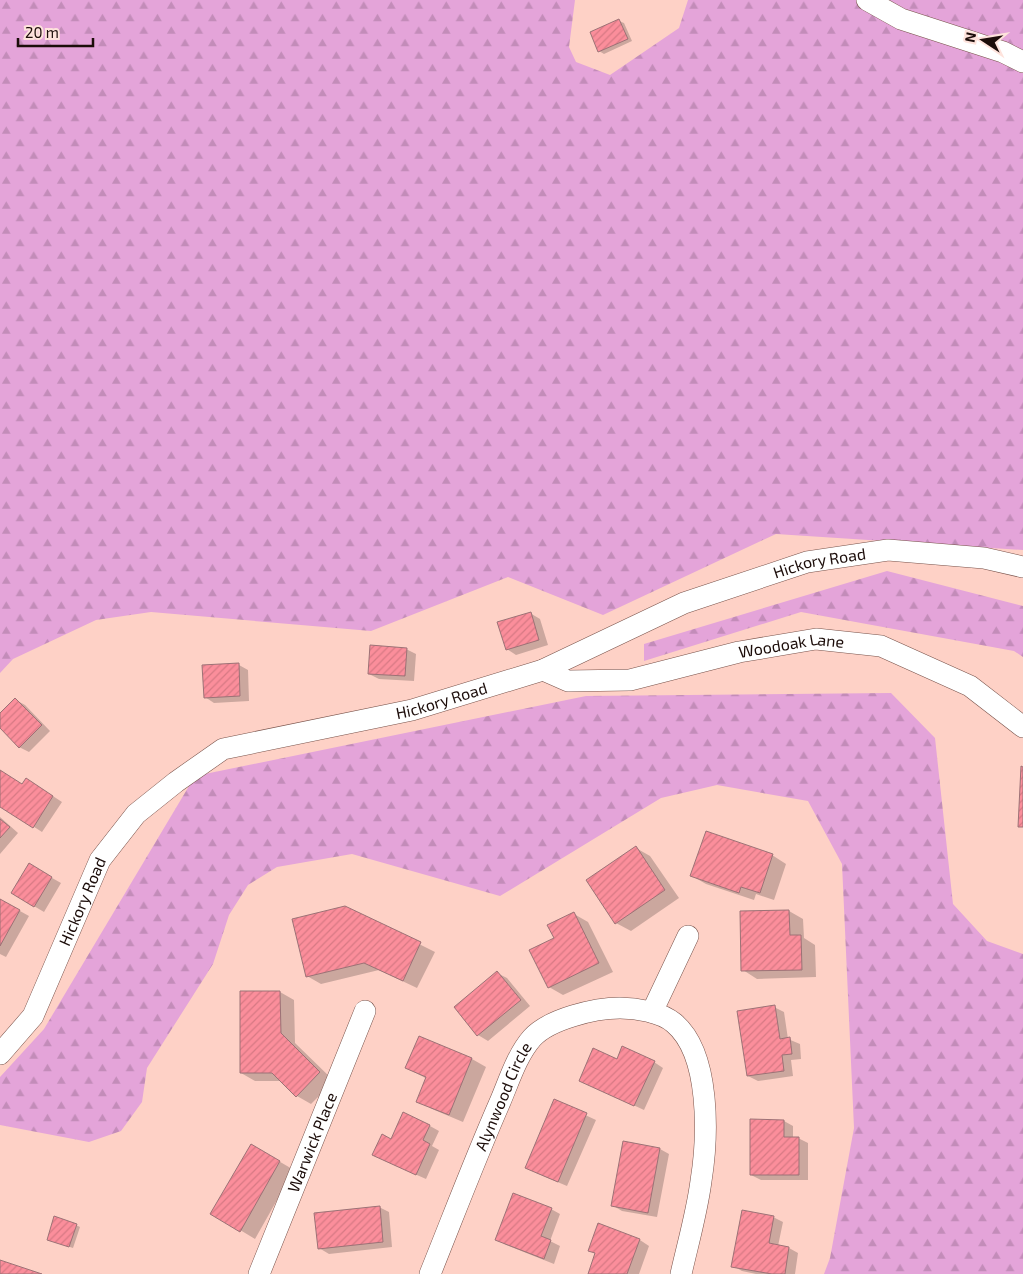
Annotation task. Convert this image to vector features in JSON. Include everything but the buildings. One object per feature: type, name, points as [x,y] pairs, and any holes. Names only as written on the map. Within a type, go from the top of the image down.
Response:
[{"type":"street","points":[[866,0],[901,19],[1003,52],[1023,62]]},
{"type":"street","name":"Hickory Road","points":[[0,1054],[33,1016],[100,860],[136,814],[176,782],[223,750],[412,710],[543,670],[684,602],[807,562],[888,550],[984,558],[1023,567]]},
{"type":"street","name":"Woodoak Lane","points":[[543,670],[568,681],[630,680],[739,652],[816,639],[881,646],[970,686],[1023,727]]},
{"type":"street","points":[[652,1012],[688,936]]},
{"type":"street","name":"Alynwood Circle","points":[[430,1274],[518,1060],[532,1038],[546,1028],[573,1015],[611,1008],[633,1008],[652,1012],[673,1022],[688,1039],[696,1057],[704,1085],[705,1134],[701,1181],[681,1274]]},
{"type":"street","name":"Warwick Place","points":[[259,1274],[365,1010]]},
{"type":"green space","points":[[0,0],[575,0],[569,47],[576,62],[610,75],[679,28],[688,0],[1023,0],[1023,550],[776,534],[603,615],[508,577],[371,631],[151,612],[96,620],[13,659],[0,673]]},
{"type":"green space","points":[[887,571],[1023,606],[1023,657],[1014,651],[801,612],[644,661],[644,644]]},
{"type":"green space","points":[[891,693],[935,738],[953,904],[987,941],[1023,954],[1023,1274],[824,1274],[830,1258],[854,1128],[842,864],[808,801],[717,785],[661,798],[500,896],[352,854],[277,867],[248,885],[229,915],[213,964],[147,1068],[142,1102],[121,1131],[89,1142],[0,1125],[0,1077],[44,1029],[195,776],[586,696]]}]
